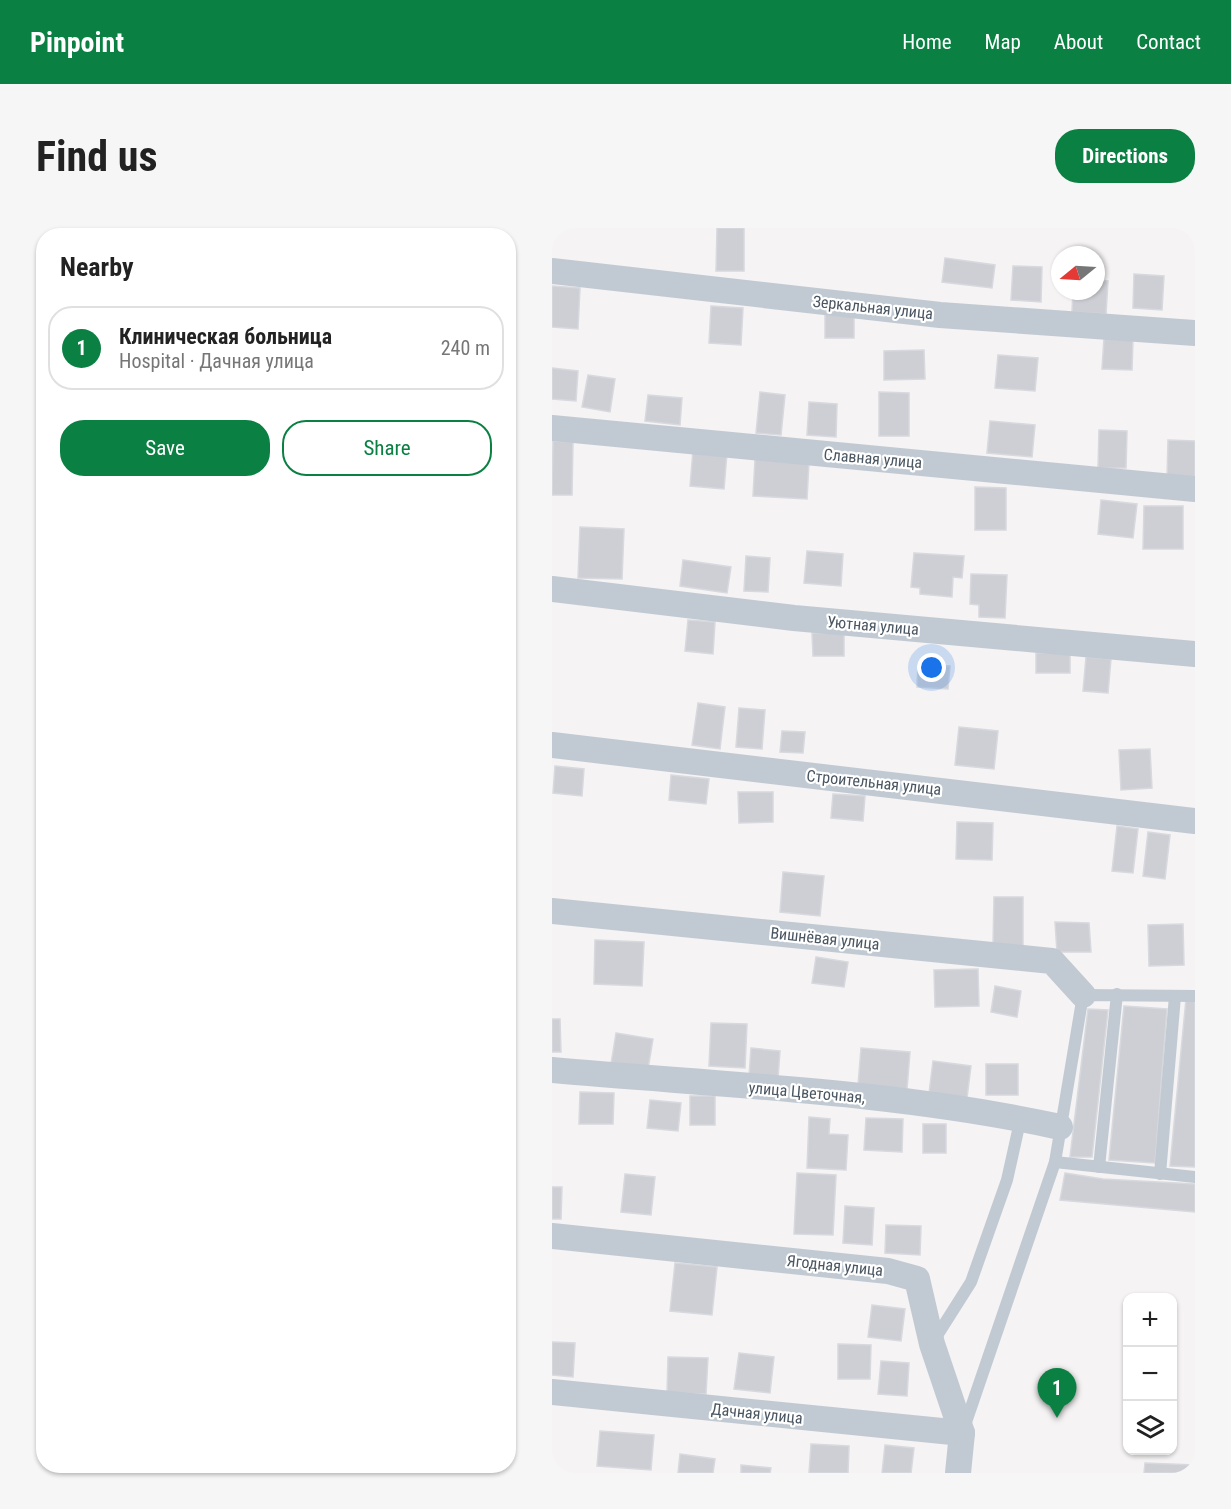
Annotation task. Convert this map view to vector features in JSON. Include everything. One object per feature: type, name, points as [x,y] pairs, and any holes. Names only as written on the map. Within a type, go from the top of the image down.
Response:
[{"type":"street","name":"Зеркальная улица","points":[[552,271],[940,315],[1195,333]]},
{"type":"street","name":"Славная улица","points":[[552,428],[1195,489]]},
{"type":"street","name":"Уютная улица","points":[[552,589],[806,619],[1195,654]]},
{"type":"street","name":"Строительная улица","points":[[552,746],[1195,821]]},
{"type":"street","name":"Вишнёвая улица","points":[[552,911],[1052,961],[1083,995]]},
{"type":"street","name":"улица Цветочная,","points":[[552,1070],[903,1101],[1015,1117],[1060,1126]]},
{"type":"street","name":"Ягодная улица","points":[[552,1236],[888,1271],[917,1279],[932,1344],[962,1433],[958,1473]]},
{"type":"street","name":"Дачная улица","points":[[552,1392],[962,1433]]},
{"type":"lane","points":[[1099,1167],[1118,994]]},
{"type":"lane","points":[[962,1433],[1055,1162],[1060,1126],[1071,1080],[1083,995],[1195,996]]},
{"type":"lane","points":[[1160,1174],[1175,996]]},
{"type":"lane","points":[[932,1344],[971,1282],[1007,1180],[1019,1126],[1015,1117]]},
{"type":"lane","points":[[1055,1162],[1195,1177]]},
{"type":"building","points":[[717,228],[744,228],[744,271],[716,271]]},
{"type":"building","points":[[945,258],[995,265],[992,288],[942,282]]},
{"type":"building","points":[[1013,266],[1042,267],[1041,302],[1011,300]]},
{"type":"building","points":[[1134,274],[1164,276],[1162,310],[1133,308]]},
{"type":"building","points":[[1105,281],[1108,281],[1106,314],[1072,312],[1073,300],[1105,300]]},
{"type":"building","points":[[552,286],[580,288],[578,329],[552,327]]},
{"type":"building","points":[[711,306],[743,308],[741,345],[709,343]]},
{"type":"building","points":[[825,313],[854,313],[854,338],[825,338]]},
{"type":"building","points":[[1104,338],[1133,339],[1132,370],[1102,369]]},
{"type":"building","points":[[924,350],[925,379],[884,380],[884,351]]},
{"type":"building","points":[[998,355],[1038,358],[1035,391],[995,388]]},
{"type":"building","points":[[552,368],[578,371],[576,401],[552,399]]},
{"type":"building","points":[[588,375],[615,379],[610,412],[582,407]]},
{"type":"building","points":[[760,392],[785,395],[781,435],[756,433]]},
{"type":"building","points":[[879,392],[909,393],[909,436],[879,436]]},
{"type":"building","points":[[648,395],[682,398],[680,425],[645,421]]},
{"type":"building","points":[[809,402],[837,404],[836,437],[807,435]]},
{"type":"building","points":[[990,421],[1035,425],[1032,457],[987,453]]},
{"type":"building","points":[[1099,430],[1127,431],[1126,468],[1098,468]]},
{"type":"building","points":[[1168,440],[1195,441],[1195,480],[1167,479]]},
{"type":"building","points":[[553,441],[573,442],[572,495],[552,495]]},
{"type":"building","points":[[693,450],[727,453],[724,489],[690,486]]},
{"type":"building","points":[[755,459],[809,462],[807,499],[753,496]]},
{"type":"building","points":[[975,487],[1006,488],[1006,530],[975,530]]},
{"type":"building","points":[[1101,500],[1137,504],[1133,538],[1098,534]]},
{"type":"building","points":[[1144,506],[1183,506],[1183,549],[1143,549]]},
{"type":"building","points":[[580,527],[624,529],[622,579],[578,578]]},
{"type":"building","points":[[807,551],[843,554],[841,586],[804,583]]},
{"type":"building","points":[[914,553],[964,556],[962,578],[953,577],[952,597],[920,594],[920,588],[911,587]]},
{"type":"building","points":[[746,556],[770,558],[768,592],[744,591]]},
{"type":"building","points":[[683,560],[731,567],[727,593],[680,586]]},
{"type":"building","points":[[971,574],[1007,575],[1005,618],[979,617],[979,605],[970,604]]},
{"type":"building","points":[[688,620],[715,622],[713,654],[685,651]]},
{"type":"building","points":[[812,633],[844,633],[844,656],[813,656]]},
{"type":"building","points":[[1036,653],[1070,653],[1070,673],[1036,673]]},
{"type":"building","points":[[1086,657],[1111,659],[1108,693],[1083,691]]},
{"type":"building","points":[[918,664],[950,666],[948,689],[917,687]]},
{"type":"building","points":[[698,703],[725,707],[720,749],[692,745]]},
{"type":"building","points":[[739,708],[765,710],[762,749],[736,747]]},
{"type":"building","points":[[959,727],[998,731],[994,769],[955,765]]},
{"type":"building","points":[[782,731],[805,732],[803,753],[780,752]]},
{"type":"building","points":[[1150,749],[1152,788],[1121,790],[1119,750]]},
{"type":"building","points":[[555,766],[584,769],[582,796],[553,793]]},
{"type":"building","points":[[671,775],[709,779],[706,804],[669,800]]},
{"type":"building","points":[[738,792],[773,792],[773,822],[739,823]]},
{"type":"building","points":[[833,794],[865,796],[863,821],[831,818]]},
{"type":"building","points":[[957,822],[993,823],[992,860],[956,859]]},
{"type":"building","points":[[1117,826],[1138,829],[1133,873],[1112,871]]},
{"type":"building","points":[[1148,832],[1170,835],[1165,879],[1143,876]]},
{"type":"building","points":[[783,872],[824,876],[820,916],[780,912]]},
{"type":"building","points":[[994,897],[1023,897],[1023,946],[993,945]]},
{"type":"building","points":[[1055,922],[1089,923],[1091,952],[1057,952]]},
{"type":"building","points":[[1183,924],[1184,965],[1149,966],[1148,925]]},
{"type":"building","points":[[595,940],[644,942],[642,986],[594,984]]},
{"type":"building","points":[[816,957],[848,962],[844,987],[812,983]]},
{"type":"building","points":[[978,969],[979,1006],[935,1007],[934,970]]},
{"type":"building","points":[[995,986],[1021,991],[1017,1017],[991,1012]]},
{"type":"building","points":[[1186,999],[1195,999],[1195,1167],[1170,1166]]},
{"type":"building","points":[[1124,1006],[1167,1009],[1155,1163],[1109,1160]]},
{"type":"building","points":[[1088,1009],[1108,1010],[1092,1157],[1070,1157]]},
{"type":"building","points":[[552,1019],[560,1019],[561,1052],[552,1052]]},
{"type":"building","points":[[711,1023],[747,1024],[745,1068],[709,1066]]},
{"type":"building","points":[[616,1033],[653,1039],[648,1069],[611,1064]]},
{"type":"building","points":[[751,1048],[780,1051],[778,1078],[749,1076]]},
{"type":"building","points":[[861,1048],[910,1052],[907,1089],[858,1085]]},
{"type":"building","points":[[933,1061],[971,1066],[967,1098],[929,1093]]},
{"type":"building","points":[[986,1064],[1018,1064],[1018,1095],[986,1095]]},
{"type":"building","points":[[580,1092],[614,1093],[613,1124],[579,1124]]},
{"type":"building","points":[[690,1096],[715,1096],[715,1125],[690,1125]]},
{"type":"building","points":[[650,1100],[681,1103],[678,1131],[647,1128]]},
{"type":"building","points":[[809,1117],[830,1119],[829,1134],[848,1135],[846,1170],[807,1168]]},
{"type":"building","points":[[866,1118],[903,1119],[902,1152],[864,1150]]},
{"type":"building","points":[[923,1124],[946,1124],[946,1153],[923,1153]]},
{"type":"building","points":[[797,1173],[836,1175],[833,1235],[794,1234]]},
{"type":"building","points":[[1065,1173],[1103,1179],[1195,1184],[1195,1212],[1060,1200]]},
{"type":"building","points":[[625,1174],[655,1177],[651,1215],[621,1212]]},
{"type":"building","points":[[552,1187],[562,1187],[561,1219],[552,1219]]},
{"type":"building","points":[[845,1206],[874,1208],[872,1245],[843,1243]]},
{"type":"building","points":[[886,1225],[921,1226],[920,1255],[885,1253]]},
{"type":"building","points":[[675,1263],[717,1267],[712,1315],[670,1311]]},
{"type":"building","points":[[872,1305],[905,1309],[901,1341],[868,1337]]},
{"type":"building","points":[[552,1342],[575,1343],[573,1377],[552,1375]]},
{"type":"building","points":[[838,1344],[871,1345],[870,1379],[838,1379]]},
{"type":"building","points":[[739,1353],[774,1357],[770,1393],[734,1389]]},
{"type":"building","points":[[668,1357],[708,1358],[706,1394],[667,1393]]},
{"type":"building","points":[[881,1361],[909,1363],[907,1396],[878,1394]]},
{"type":"building","points":[[600,1431],[654,1435],[651,1470],[597,1466]]},
{"type":"building","points":[[811,1444],[849,1446],[848,1473],[809,1473]]},
{"type":"building","points":[[885,1445],[914,1448],[911,1473],[882,1473]]},
{"type":"building","points":[[680,1454],[715,1459],[713,1473],[678,1473]]},
{"type":"building","points":[[1145,1463],[1195,1465],[1195,1473],[1144,1473]]},
{"type":"building","points":[[741,1465],[771,1468],[770,1473],[741,1473]]},
{"type":"place","name":"Клиническая больница","points":[[1057,1418]]}]
